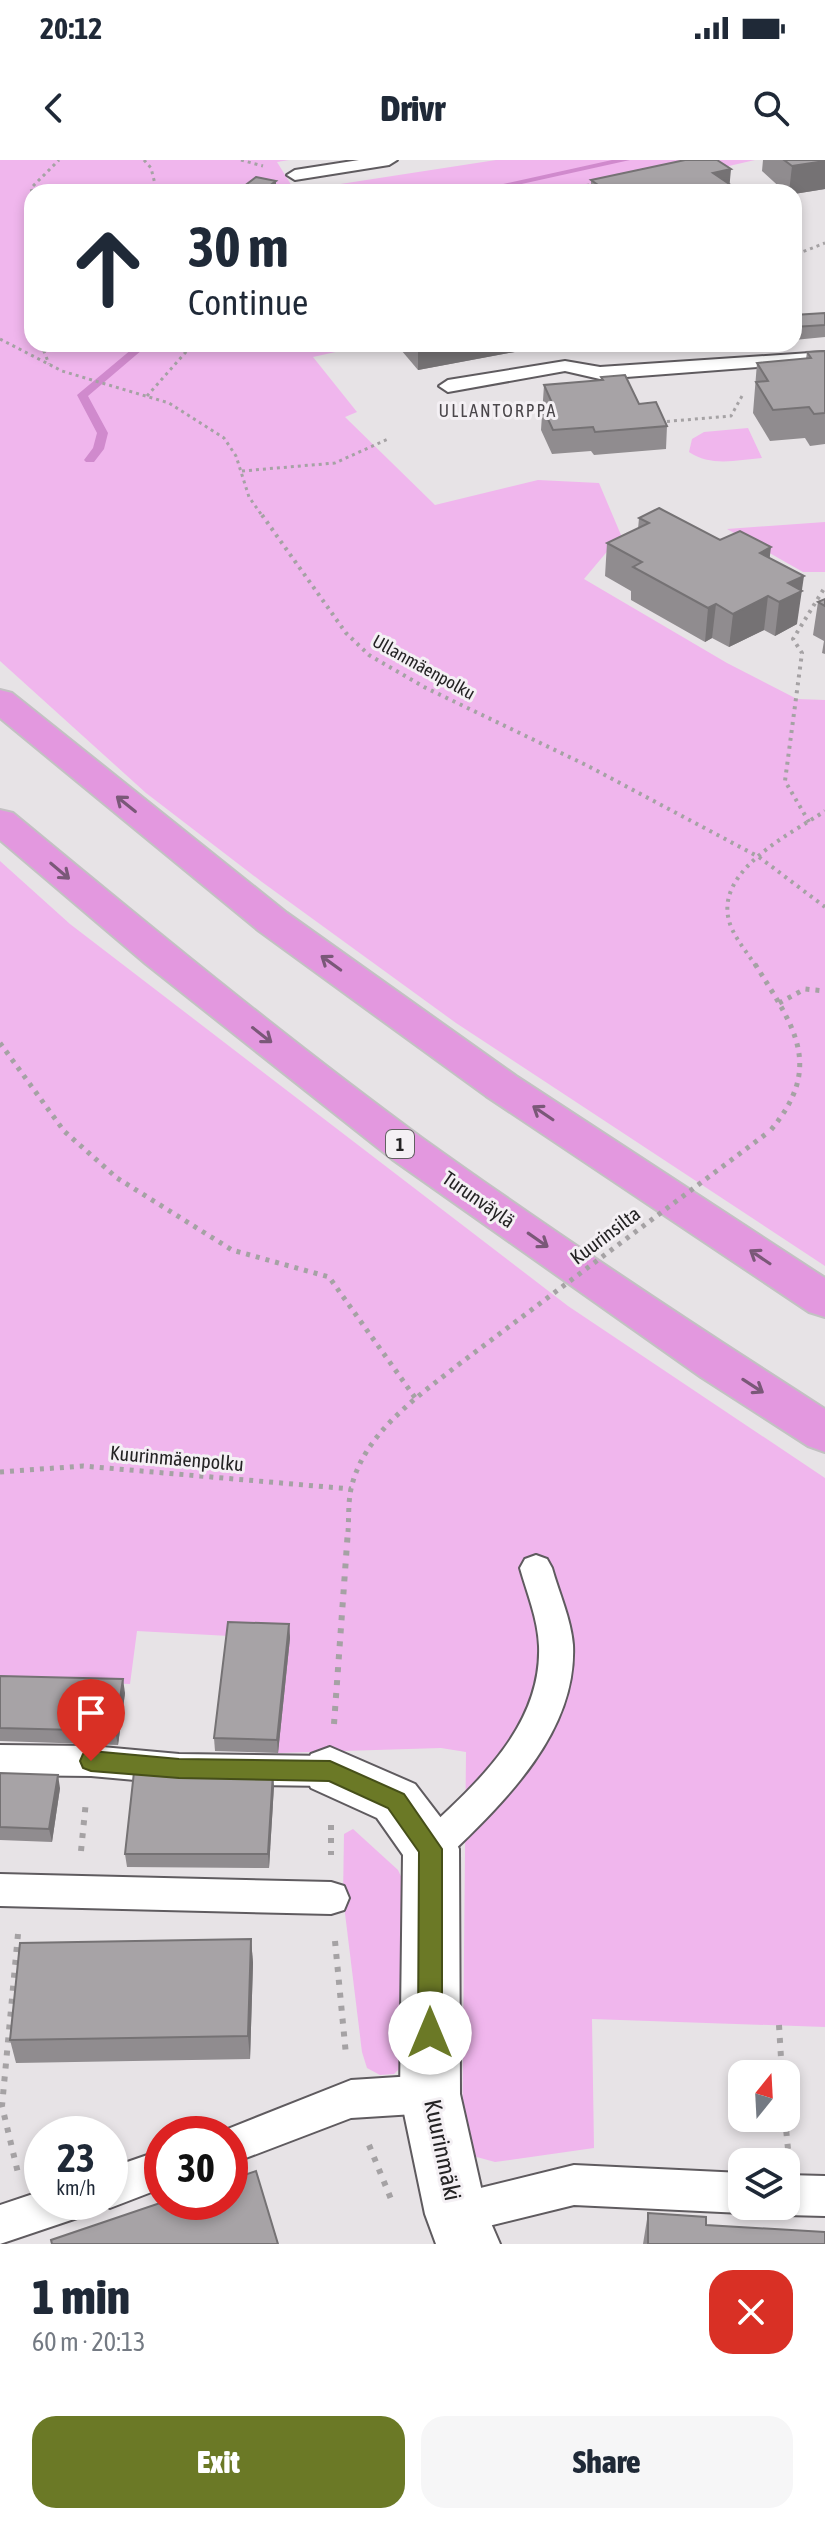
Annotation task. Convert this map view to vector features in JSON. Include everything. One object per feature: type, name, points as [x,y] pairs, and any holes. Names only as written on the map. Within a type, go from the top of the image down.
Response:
[{"type":"highway","points":[[0,700],[285,931],[501,1086],[825,1300]]},
{"type":"highway","name":"Turunväylä","points":[[0,821],[160,955],[407,1148],[718,1364],[825,1433]]},
{"type":"street","points":[[330,1771],[396,1801],[431,1849]]},
{"type":"street","name":"Kuurinmäki","points":[[431,1849],[430,2094],[462,2229]]},
{"type":"lane","points":[[295,175],[389,160]]},
{"type":"lane","points":[[556,352],[565,366]]},
{"type":"lane","points":[[448,386],[565,366],[600,373],[825,357]]},
{"type":"lane","points":[[431,1849],[504,1779],[546,1710],[557,1649],[536,1568]]},
{"type":"lane","points":[[0,1760],[91,1761],[179,1769],[330,1771]]},
{"type":"lane","points":[[11,1890],[331,1898]]},
{"type":"lane","points":[[248,2138],[351,2099],[430,2094]]},
{"type":"lane","points":[[462,2229],[574,2185],[728,2192]]},
{"type":"lane","points":[[800,2195],[825,2196]]},
{"type":"path","points":[[35,184],[59,160]]},
{"type":"path","points":[[144,160],[151,168],[155,184]]},
{"type":"path","points":[[594,184],[599,183]]},
{"type":"path","points":[[802,252],[825,243]]},
{"type":"path","name":"Ullanmäenpolku","points":[[0,339],[24,351]]},
{"type":"path","name":"Ullanmäenpolku","points":[[25,352],[62,371],[169,403],[224,438],[236,456],[249,497],[346,633],[369,655],[424,687],[586,765],[759,857],[825,907]]},
{"type":"path","points":[[44,352],[49,364]]},
{"type":"path","points":[[147,396],[186,352]]},
{"type":"path","points":[[242,471],[335,463],[388,439]]},
{"type":"path","points":[[809,822],[785,781],[802,653],[793,639],[825,587]]},
{"type":"path","name":"Kuurinsilta","points":[[398,2215],[351,2099],[331,1898],[330,1771],[351,1489],[358,1464],[380,1431],[416,1399],[770,1131],[793,1110],[806,1076],[800,1036],[731,927],[728,909],[730,891],[739,876],[759,857],[825,811]]},
{"type":"path","points":[[779,1003],[805,989],[825,991]]},
{"type":"path","points":[[0,1043],[64,1131],[117,1178],[232,1250],[329,1277],[416,1399]]},
{"type":"path","name":"Kuurinmäenpolku","points":[[0,1472],[83,1466],[351,1489]]},
{"type":"path","points":[[76,1892],[91,1761]]},
{"type":"path","points":[[11,1890],[2,2106],[14,2221]]},
{"type":"path","points":[[779,2025],[781,2060]]},
{"type":"shaded area","points":[[0,160],[289,160],[277,162],[291,184],[24,184],[24,352],[336,352],[313,357],[357,412],[345,417],[435,505],[538,480],[599,483],[621,535],[584,579],[727,663],[797,699],[825,700],[825,1266],[456,1023],[262,882],[146,793],[0,661]]},
{"type":"shaded area","points":[[496,160],[755,160],[651,184],[340,184]]},
{"type":"shaded area","points":[[748,428],[762,458],[715,461],[689,452],[692,439],[704,432]]},
{"type":"shaded area","points":[[825,522],[825,572],[803,572],[727,529]]},
{"type":"shaded area","points":[[0,861],[70,924],[568,1306],[825,1478],[825,2027],[592,2019],[594,2148],[495,2162],[462,2153],[466,1752],[441,1748],[278,1753],[229,1636],[137,1631],[130,1684],[0,1679]]},
{"type":"shaded area","points":[[353,1829],[398,1870],[408,1891],[400,2068],[394,2074],[380,2075],[367,2068],[362,2052],[343,1897],[344,1834]]},
{"type":"building","points":[[685,160],[717,160],[731,169],[713,173],[729,184],[597,184],[591,180]]},
{"type":"building","points":[[784,160],[825,160],[825,161],[792,166]]},
{"type":"building","points":[[256,177],[276,181],[272,184],[247,184]]},
{"type":"building","points":[[825,313],[825,325],[802,326],[802,314]]},
{"type":"building","points":[[825,351],[825,413],[814,414],[809,407],[773,410],[756,382],[768,381],[757,363],[811,358],[807,352]]},
{"type":"building","points":[[625,375],[639,404],[656,402],[667,426],[595,432],[593,427],[553,430],[542,406],[553,405],[544,385]]},
{"type":"building","points":[[659,508],[720,540],[740,531],[771,547],[760,553],[804,576],[788,583],[802,591],[779,602],[768,596],[733,614],[716,604],[708,608],[633,567],[642,562],[607,543],[649,523],[639,518]]},
{"type":"building","points":[[228,1622],[289,1624],[277,1740],[214,1738]]},
{"type":"building","points":[[0,1676],[123,1679],[115,1731],[0,1728]]},
{"type":"building","points":[[134,1772],[273,1773],[268,1854],[125,1854]]},
{"type":"building","points":[[0,1773],[58,1775],[49,1829],[0,1827]]},
{"type":"building","points":[[251,1939],[248,2036],[10,2040],[20,1943]]},
{"type":"building","points":[[256,2171],[278,2244],[52,2244],[51,2240],[110,2220],[128,2220],[128,2214],[144,2208],[144,2220],[248,2220],[248,2174]]},
{"type":"building","points":[[648,2213],[706,2217],[706,2225],[825,2232],[825,2244],[648,2244]]},
{"type":"waterway","points":[[510,184],[625,160]]},
{"type":"waterway","points":[[90,460],[98,449],[103,433],[82,395],[134,352]]},
{"type":"district","name":"ULLANTORPPA","points":[[498,410]]},
{"type":"route","points":[[91,1761],[179,1769],[330,1771],[396,1801],[431,1849],[430,2033]]}]
